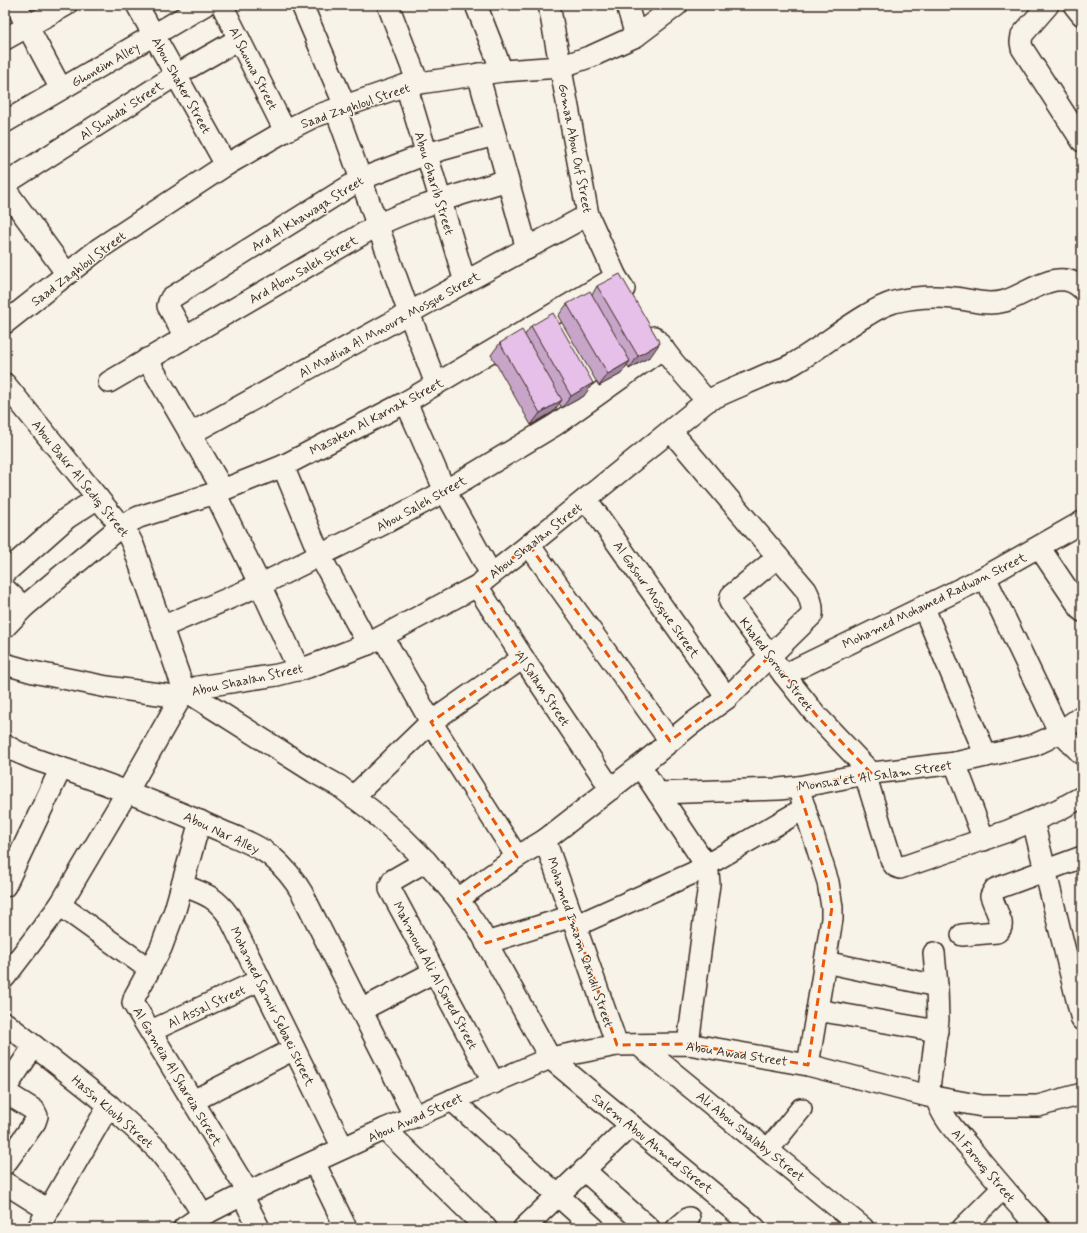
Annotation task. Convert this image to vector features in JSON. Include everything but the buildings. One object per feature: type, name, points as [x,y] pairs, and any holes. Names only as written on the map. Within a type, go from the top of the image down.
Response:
[{"type":"street","points":[[16,5],[61,89]]},
{"type":"street","points":[[5,39],[66,5]]},
{"type":"street","name":"Abou Shaker Street","points":[[137,5],[226,165]]},
{"type":"street","name":"Ghoneim Alley","points":[[5,122],[205,5]]},
{"type":"street","name":"Al Shouna Street","points":[[222,5],[285,131]]},
{"type":"street","points":[[302,5],[340,108],[361,179],[436,384]]},
{"type":"street","name":"Abou Gharib Street","points":[[388,5],[412,84],[426,154],[466,282]]},
{"type":"street","points":[[476,5],[502,71]]},
{"type":"street","name":"Gomaa Abou Ouf Street","points":[[549,5],[588,215],[616,277],[633,303]]},
{"type":"street","points":[[627,5],[636,36]]},
{"type":"street","name":"Saad Zaghloul Street","points":[[5,323],[100,248],[226,165],[285,131],[313,117],[412,84],[502,71],[560,67],[592,56],[636,36],[677,5]]},
{"type":"street","points":[[1048,5],[1022,35],[1022,48],[1080,134]]},
{"type":"street","points":[[1074,5],[1082,15]]},
{"type":"street","name":"Al Shohda' Street","points":[[5,184],[176,75],[239,39]]},
{"type":"street","points":[[478,74],[527,249]]},
{"type":"street","name":"Ard Al Khawaga Street","points":[[185,337],[168,306],[171,298],[361,179],[426,154],[495,135]]},
{"type":"street","name":"Ard Abou Saleh Street","points":[[109,382],[378,225],[441,201],[507,180]]},
{"type":"street","points":[[5,189],[67,274]]},
{"type":"street","name":"Al Madina Al Mnoura Mosque Street","points":[[190,434],[588,215]]},
{"type":"street","name":"Masaken Al Karnak Street","points":[[5,627],[24,607],[121,526],[139,517],[219,491],[282,466],[406,402],[616,277]]},
{"type":"street","name":"Abou Shaalan Street","points":[[6,974],[60,905],[128,792],[184,694],[198,687],[277,675],[299,670],[375,641],[484,580],[530,545],[707,401],[792,364],[874,311],[892,303],[907,299],[929,297],[953,298],[993,303],[1006,300],[1028,290],[1060,279],[1067,279],[1074,282],[1082,289]]},
{"type":"street","points":[[645,323],[674,363],[707,401]]},
{"type":"street","name":"Abou Saleh Street","points":[[162,627],[260,585],[320,556],[444,491],[555,425],[663,348]]},
{"type":"street","points":[[147,360],[190,434],[219,491],[299,670]]},
{"type":"street","name":"Abou Bakr Al Sediq Street","points":[[5,384],[121,526],[133,545],[184,694]]},
{"type":"street","name":"Al Salam Street","points":[[406,402],[484,580],[523,658],[611,789]]},
{"type":"street","points":[[458,899],[517,857],[545,840],[690,725],[727,698],[812,615],[813,608],[806,590],[671,431]]},
{"type":"street","points":[[282,466],[320,556],[375,641],[431,722],[517,857]]},
{"type":"street","points":[[5,573],[67,518],[98,498]]},
{"type":"street","name":"Al Gasour Mosque Street","points":[[586,499],[727,698]]},
{"type":"street","name":"Mohamed Mohamed Radwan Street","points":[[784,675],[985,577],[1082,522]]},
{"type":"street","points":[[530,545],[670,742]]},
{"type":"street","points":[[1039,547],[1082,610]]},
{"type":"street","name":"Khaled Sorour Street","points":[[778,557],[733,594],[730,599],[732,604],[784,675],[816,715],[868,774]]},
{"type":"street","points":[[985,577],[1055,723],[1061,732],[1082,754]]},
{"type":"street","points":[[5,589],[24,607]]},
{"type":"street","points":[[923,606],[986,756]]},
{"type":"street","points":[[353,797],[431,722],[523,658]]},
{"type":"street","points":[[5,664],[33,672],[107,687],[184,694],[338,786],[371,810],[426,861],[458,899],[480,931],[550,1058]]},
{"type":"street","name":"Monsha'et Al Salam Street","points":[[658,793],[778,789],[798,787],[868,774],[955,764],[1034,745],[1061,732],[1082,716]]},
{"type":"street","name":"Abou Nar Alley","points":[[5,746],[25,755],[128,792],[200,821],[257,847],[283,866],[294,879],[302,893],[415,1117]]},
{"type":"street","points":[[955,764],[984,840]]},
{"type":"street","points":[[640,766],[706,866],[708,872],[709,884],[688,1044]]},
{"type":"street","points":[[5,886],[62,768]]},
{"type":"street","points":[[868,774],[891,857],[895,866],[900,868],[984,840],[1032,821],[1082,797]]},
{"type":"street","points":[[798,787],[831,894],[832,919],[808,1065]]},
{"type":"street","points":[[486,943],[573,921],[680,880],[805,808]]},
{"type":"street","name":"Al Gameia Al Shareia Street","points":[[200,821],[175,910],[161,948],[133,1000],[133,1003],[193,1100],[245,1194],[259,1228]]},
{"type":"street","points":[[1032,821],[1045,870],[1076,968],[1082,1020]]},
{"type":"street","name":"Mohamed Imam Qandil Street","points":[[545,840],[617,1045]]},
{"type":"street","points":[[962,935],[997,932],[1000,930],[1002,926],[1001,922],[991,896],[999,887],[1082,857]]},
{"type":"street","name":"Mahmoud Ali Al Sayed Street","points":[[426,861],[393,880],[390,889],[494,1083]]},
{"type":"street","name":"Mohamed Samir Sebaei Street","points":[[182,885],[212,897],[221,905],[229,916],[343,1148]]},
{"type":"street","points":[[60,905],[149,969]]},
{"type":"street","points":[[932,1097],[937,1031],[937,986],[934,953]]},
{"type":"street","points":[[825,962],[937,986]]},
{"type":"street","points":[[361,1010],[434,972]]},
{"type":"street","name":"Al Assal Street","points":[[151,1031],[260,980]]},
{"type":"street","points":[[817,1010],[937,1031]]},
{"type":"street","name":"Hassn Kloub Street","points":[[7,1028],[34,1046],[109,1105],[157,1149],[181,1179],[204,1215]]},
{"type":"street","name":"Abou Awad Street","points":[[184,1228],[204,1215],[245,1194],[343,1148],[550,1058],[617,1045],[688,1044],[808,1065],[932,1097],[982,1106],[1038,1106],[1082,1094]]},
{"type":"street","name":"Ali Abou Shalaby Street","points":[[639,1045],[863,1228]]},
{"type":"street","points":[[5,1164],[35,1122],[37,1116],[34,1110],[5,1091],[34,1046]]},
{"type":"street","points":[[193,1100],[294,1049]]},
{"type":"street","name":"Salem Abou Ahmed Street","points":[[550,1058],[755,1228]]},
{"type":"street","name":"Al Farouq Street","points":[[932,1097],[947,1120],[1003,1188],[1039,1228]]},
{"type":"street","points":[[452,1100],[594,1228]]},
{"type":"street","points":[[38,1228],[109,1105]]},
{"type":"street","points":[[768,1150],[801,1109]]},
{"type":"street","points":[[524,1228],[631,1125]]},
{"type":"street","points":[[386,1129],[486,1228]]},
{"type":"street","points":[[314,1162],[346,1228]]},
{"type":"street","points":[[584,1170],[650,1228]]},
{"type":"street","points":[[5,1183],[48,1210]]},
{"type":"street","points":[[963,1228],[1003,1188]]},
{"type":"highlighted area","points":[[529,545],[670,741],[727,698],[770,656],[816,715],[871,773],[798,787],[828,882],[832,907],[808,1065],[688,1044],[617,1045],[572,916],[486,943],[458,899],[517,857],[431,722],[523,658],[477,586]]}]
